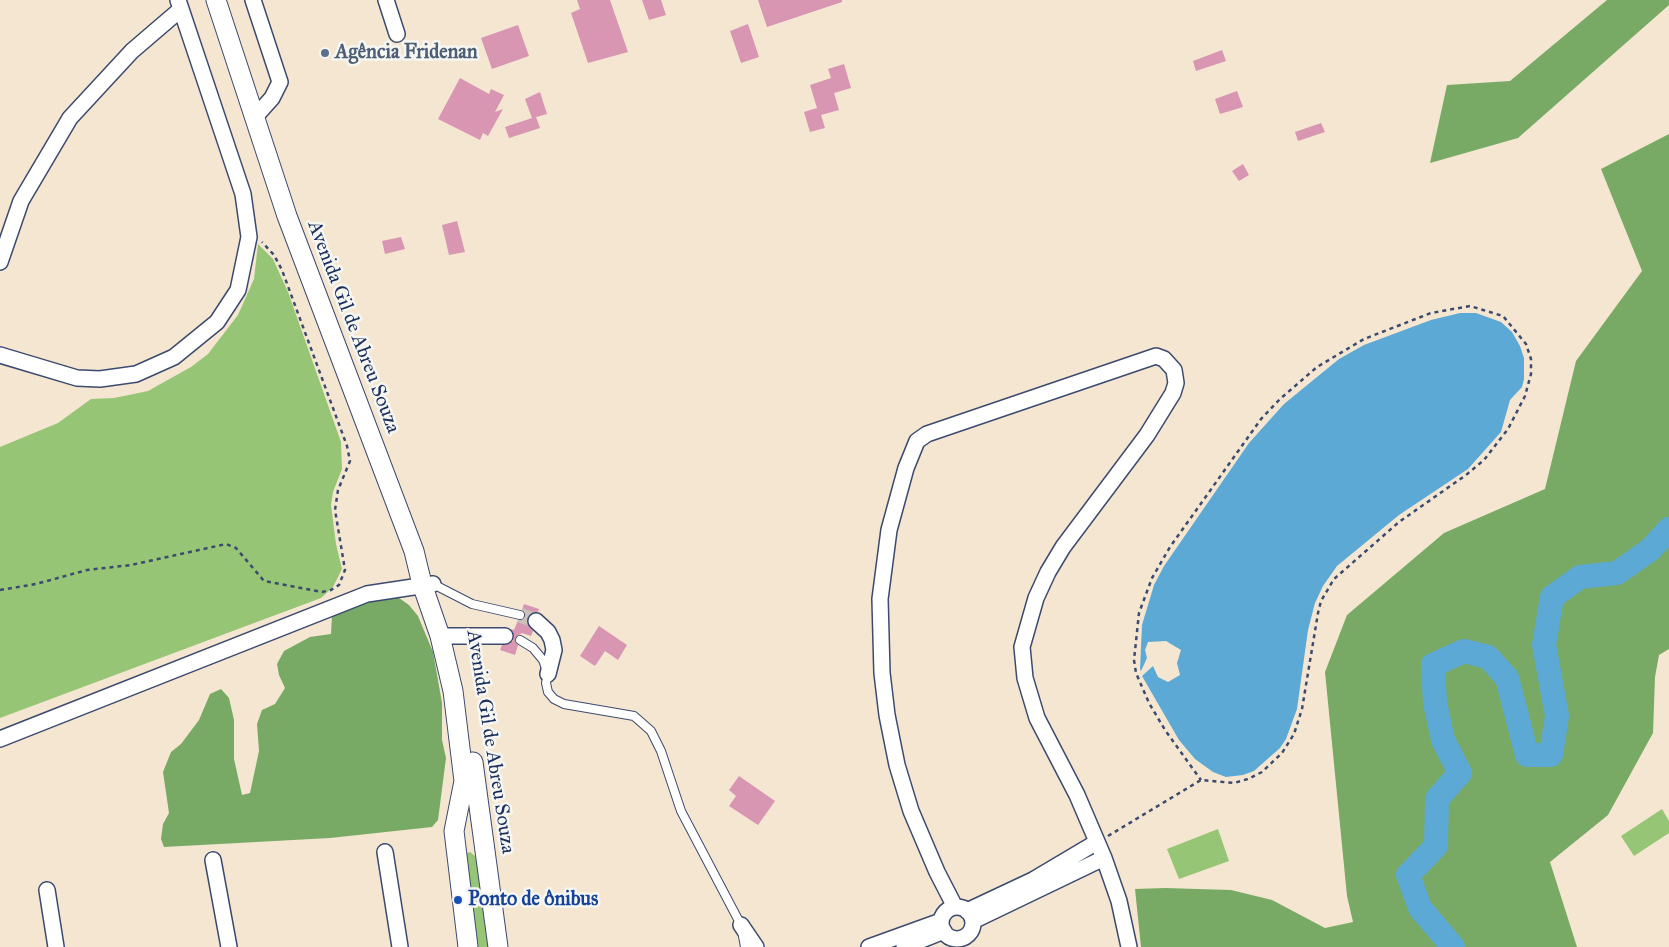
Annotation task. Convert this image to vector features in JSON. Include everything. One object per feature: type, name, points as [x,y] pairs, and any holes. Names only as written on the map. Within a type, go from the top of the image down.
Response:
[{"type":"street","name":"Avenida Gil de Abreu Souza","points":[[216,0],[287,216],[446,635],[465,704],[498,947]]},
{"type":"street","points":[[253,0],[280,82],[272,98],[256,117]]},
{"type":"street","points":[[386,0],[397,34]]},
{"type":"street","points":[[0,262],[20,201],[70,118],[132,51],[179,5],[243,194],[249,237],[238,290],[217,322],[174,357],[136,374],[100,379],[77,378],[0,355]]},
{"type":"street","points":[[942,926],[952,938],[963,943],[970,933],[965,913],[934,865],[911,812],[890,732],[882,673],[880,598],[889,530],[906,468],[917,442],[927,434],[1156,356],[1164,359],[1174,370],[1176,383],[1172,393],[1147,435],[1063,547],[1048,572],[1036,598],[1022,647],[1025,678],[1037,718],[1077,795],[1104,858],[1119,900],[1129,947]]},
{"type":"street","points":[[0,739],[367,594],[427,584]]},
{"type":"street","points":[[536,621],[548,632],[552,640],[554,650],[548,674]]},
{"type":"street","name":"Avenida Gil de Abreu Souza","points":[[446,635],[464,781],[454,826],[466,941]]},
{"type":"street","points":[[446,635],[512,638]]},
{"type":"street","points":[[965,913],[1033,880],[1097,842]]},
{"type":"street","points":[[456,850],[462,845],[472,844],[480,855],[483,871],[488,878]]},
{"type":"street","points":[[385,852],[400,947]]},
{"type":"street","points":[[904,947],[942,926],[946,912],[965,913],[1104,858]]},
{"type":"street","points":[[213,860],[229,947]]},
{"type":"street","points":[[47,890],[56,947]]},
{"type":"street","points":[[741,925],[756,947]]},
{"type":"street","points":[[869,947],[942,926]]},
{"type":"lane","points":[[427,584],[472,604],[520,615]]},
{"type":"lane","points":[[512,638],[528,644],[538,654],[548,674],[546,684],[554,699],[564,704],[634,716],[651,731],[661,751],[681,811],[741,925],[745,947]]},
{"type":"path","points":[[0,590],[36,584],[86,570],[131,565],[226,544],[236,548],[264,582],[322,592],[331,590],[339,585],[345,570],[335,510],[338,490],[350,461],[347,446],[282,270],[266,245],[249,237]]},
{"type":"path","points":[[1097,842],[1201,780],[1234,783],[1248,779],[1262,772],[1282,753],[1294,734],[1302,709],[1318,613],[1334,579],[1399,522],[1466,475],[1484,460],[1508,429],[1525,396],[1531,374],[1531,359],[1526,344],[1503,316],[1470,306],[1431,313],[1364,338],[1317,367],[1280,399],[1261,420],[1170,546],[1152,578],[1139,613],[1134,660],[1136,674],[1149,703],[1165,730],[1201,780]]},
{"type":"green space","points":[[1607,0],[1669,0],[1669,5],[1518,138],[1430,163],[1447,85],[1510,81]]},
{"type":"green space","points":[[1669,134],[1669,649],[1659,655],[1655,677],[1653,733],[1608,815],[1550,862],[1577,947],[1141,947],[1135,889],[1231,890],[1272,900],[1325,928],[1353,922],[1347,896],[1325,672],[1347,615],[1444,533],[1545,489],[1576,361],[1642,271],[1601,169]]},
{"type":"green space","points":[[258,244],[273,259],[288,292],[341,442],[342,469],[333,492],[331,505],[336,544],[342,569],[333,587],[321,598],[0,718],[0,447],[58,423],[91,399],[114,398],[148,391],[191,367],[208,354],[238,315],[254,279]]},
{"type":"green space","points":[[380,597],[399,598],[409,605],[418,616],[433,652],[442,703],[442,740],[446,758],[438,820],[432,827],[330,838],[164,847],[161,839],[163,824],[169,813],[163,772],[171,752],[181,744],[199,720],[210,694],[221,689],[229,698],[234,720],[234,759],[242,795],[250,793],[259,751],[257,724],[262,710],[275,704],[285,688],[279,675],[277,664],[284,651],[310,637],[331,634],[332,615],[344,608]]},
{"type":"green space","points":[[1662,809],[1669,821],[1669,833],[1634,856],[1621,836]]},
{"type":"green space","points":[[1218,829],[1229,861],[1179,879],[1167,849]]},
{"type":"green space","points":[[470,852],[475,856],[478,867],[488,947],[475,947],[464,854]]},
{"type":"water","points":[[1460,313],[1476,313],[1501,322],[1512,332],[1520,346],[1524,358],[1524,379],[1522,387],[1510,400],[1501,432],[1468,469],[1399,515],[1337,566],[1323,586],[1315,603],[1308,630],[1297,709],[1286,739],[1280,748],[1254,771],[1243,775],[1226,777],[1213,772],[1195,759],[1179,740],[1142,676],[1153,666],[1158,677],[1168,682],[1180,675],[1177,663],[1181,650],[1166,641],[1148,642],[1145,650],[1147,658],[1141,671],[1140,669],[1142,625],[1154,585],[1164,566],[1249,443],[1284,404],[1339,359],[1364,345],[1431,320]]},
{"type":"building","points":[[577,0],[610,0],[628,52],[588,63],[571,13],[580,9]]},
{"type":"building","points":[[642,0],[661,0],[666,15],[649,20]]},
{"type":"building","points":[[758,0],[842,0],[842,2],[767,27]]},
{"type":"building","points":[[748,24],[759,57],[741,63],[730,31]]},
{"type":"building","points":[[518,25],[529,56],[492,69],[481,38]]},
{"type":"building","points":[[1222,50],[1226,61],[1196,71],[1193,61]]},
{"type":"building","points":[[844,64],[851,88],[834,93],[839,110],[821,115],[825,128],[810,132],[804,112],[817,108],[810,85],[831,78],[828,69]]},
{"type":"building","points":[[460,78],[489,94],[491,89],[504,95],[495,112],[503,109],[488,136],[483,133],[480,140],[438,119]]},
{"type":"building","points":[[1237,91],[1243,107],[1220,114],[1215,99]]},
{"type":"building","points":[[540,92],[547,114],[536,117],[540,128],[509,138],[505,127],[532,118],[525,99]]},
{"type":"building","points":[[1321,123],[1325,132],[1298,141],[1295,132]]},
{"type":"building","points":[[1243,164],[1249,175],[1239,181],[1232,171]]},
{"type":"building","points":[[457,221],[465,252],[449,255],[442,225]]},
{"type":"building","points":[[401,237],[405,249],[385,254],[382,241]]},
{"type":"building","points":[[524,604],[539,609],[538,612],[529,614],[527,619],[527,624],[533,631],[531,636],[522,633],[515,638],[515,642],[518,645],[515,655],[500,650],[502,645],[513,641],[514,636],[511,629],[514,630],[518,620],[522,620],[525,617],[522,610]]},
{"type":"building","points":[[599,626],[627,645],[618,660],[605,651],[595,666],[580,656]]},
{"type":"building","points":[[739,776],[775,801],[758,825],[729,806],[736,796],[729,790]]},
{"type":"waterway","points":[[1453,947],[1420,908],[1408,875],[1436,846],[1437,799],[1460,773],[1443,740],[1435,703],[1433,665],[1464,651],[1488,657],[1507,678],[1527,755],[1551,755],[1557,716],[1544,645],[1552,597],[1580,577],[1617,573],[1651,549],[1669,529]]},
{"type":"tunnel","points":[[520,615],[536,621]]},
{"type":"place","name":"Agência Fridenan","points":[[325,53]]},
{"type":"place","name":"Ponto de ônibus","points":[[458,900]]}]
